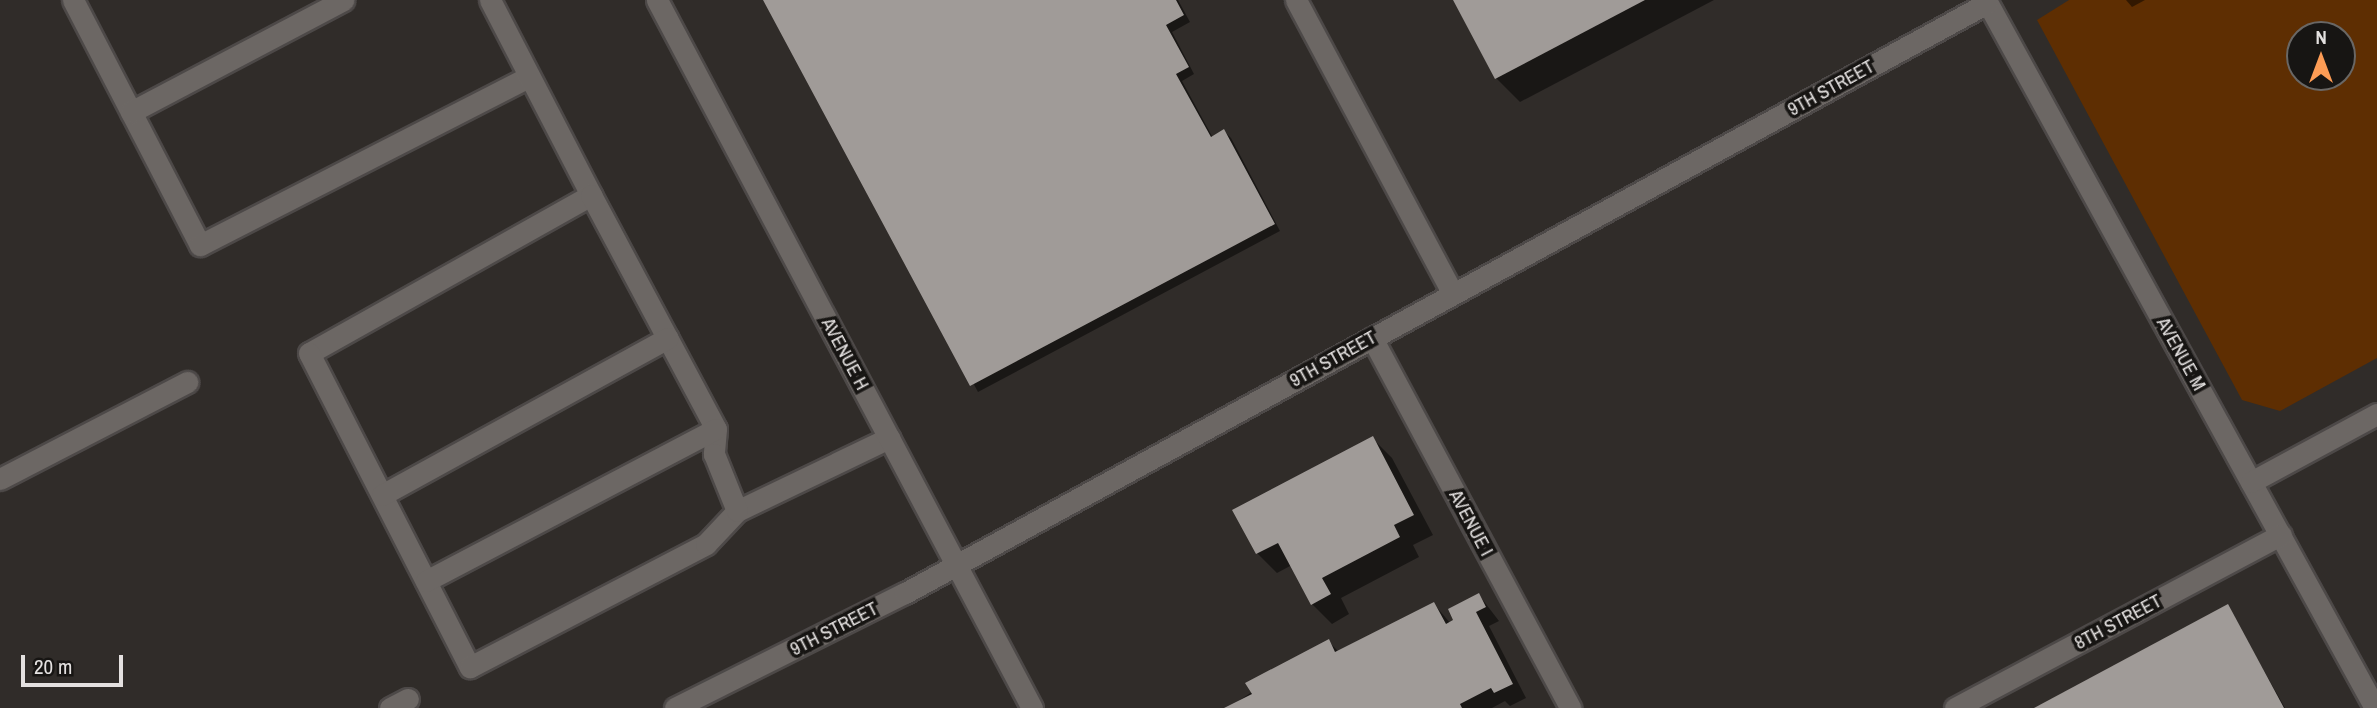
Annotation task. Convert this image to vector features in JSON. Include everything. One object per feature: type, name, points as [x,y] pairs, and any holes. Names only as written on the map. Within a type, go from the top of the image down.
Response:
[{"type":"street","points":[[73,0],[200,246],[529,77]]},
{"type":"street","points":[[131,112],[344,0]]},
{"type":"street","points":[[490,0],[716,429],[714,454],[737,511]]},
{"type":"street","name":"AVENUE H","points":[[657,0],[1032,708]]},
{"type":"street","points":[[1296,0],[1453,294]]},
{"type":"street","name":"9TH STREET","points":[[675,708],[957,565],[1987,1]]},
{"type":"street","name":"AVENUE M","points":[[1987,1],[2375,708]]},
{"type":"street","points":[[591,195],[309,353],[470,667],[706,544],[737,511],[889,438]]},
{"type":"street","points":[[382,495],[668,338]]},
{"type":"street","name":"AVENUE I","points":[[1372,338],[1570,708]]},
{"type":"street","points":[[0,479],[187,382]]},
{"type":"street","points":[[2251,482],[2377,414]]},
{"type":"street","points":[[426,581],[716,429]]},
{"type":"street","name":"8TH STREET","points":[[1955,708],[2281,535]]},
{"type":"shaded area","points":[[2069,0],[2377,0],[2377,358],[2280,411],[2242,400],[2037,20]]},
{"type":"building","points":[[763,0],[1176,0],[1184,15],[1166,25],[1189,67],[1176,74],[1211,137],[1224,129],[1275,224],[970,386]]},
{"type":"building","points":[[1453,0],[1645,0],[1495,79]]},
{"type":"building","points":[[1373,436],[1414,515],[1394,525],[1400,537],[1322,578],[1331,594],[1311,605],[1278,543],[1256,554],[1232,510]]},
{"type":"building","points":[[1479,593],[1486,607],[1476,612],[1513,684],[1494,693],[1491,688],[1460,704],[1462,708],[1224,708],[1252,694],[1245,683],[1329,639],[1335,652],[1434,602],[1446,624],[1453,620],[1448,609]]},
{"type":"building","points":[[2228,604],[2284,708],[2034,708]]}]
